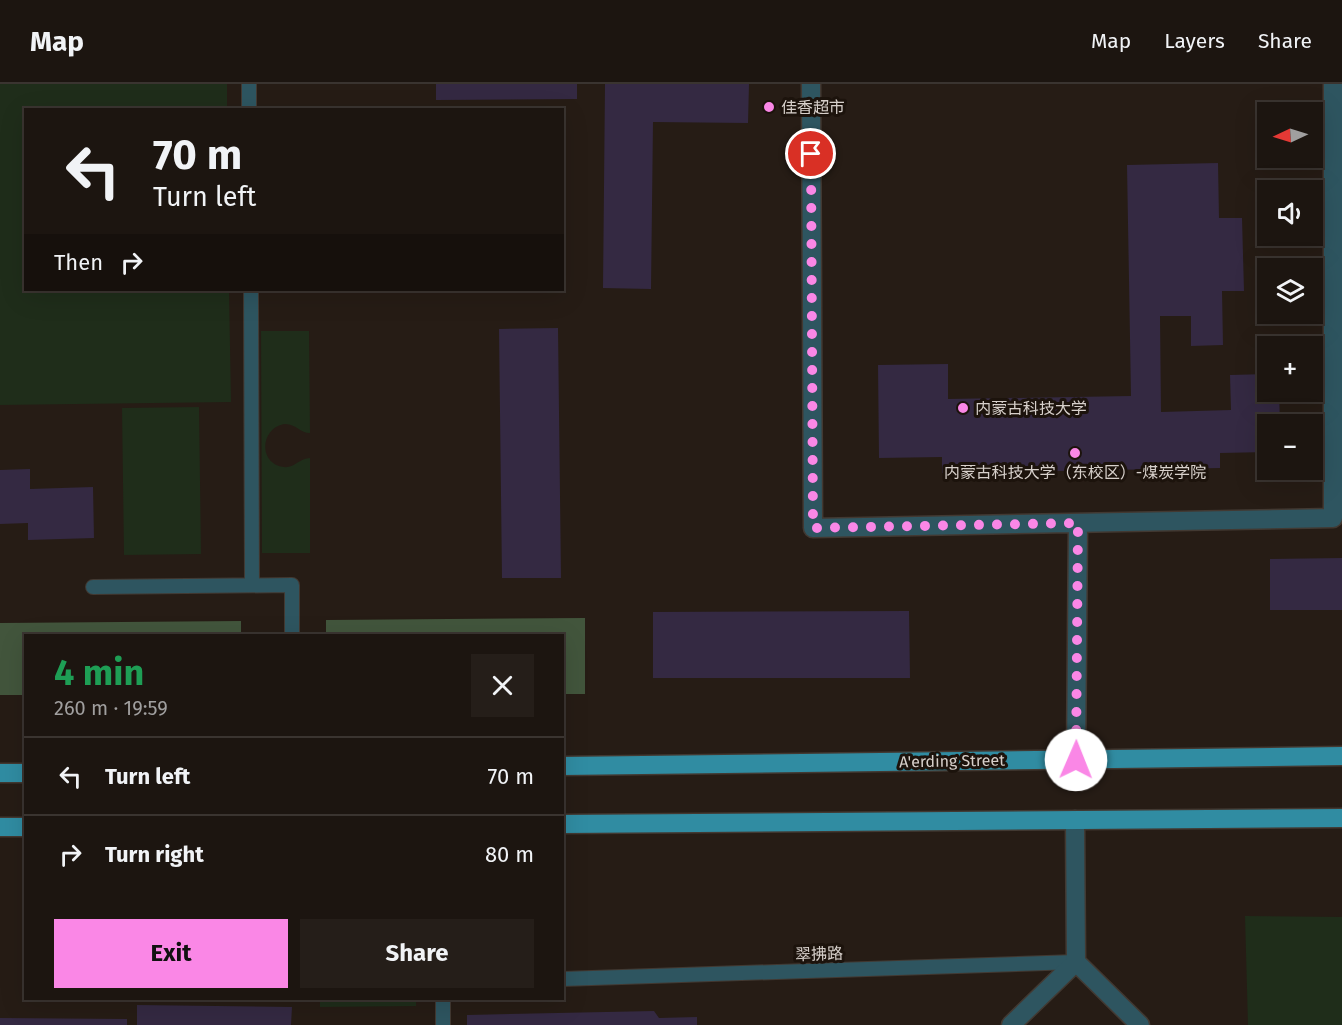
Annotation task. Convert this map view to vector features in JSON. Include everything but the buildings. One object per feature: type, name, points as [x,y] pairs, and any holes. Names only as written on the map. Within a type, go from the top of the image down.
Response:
[{"type":"main road","name":"A'erding Street","points":[[564,766],[1342,756]]},
{"type":"main road","points":[[0,773],[24,773]]},
{"type":"main road","points":[[564,824],[1342,818]]},
{"type":"main road","points":[[0,827],[24,827]]},
{"type":"street","points":[[811,84],[813,528],[1333,518],[1333,84]]},
{"type":"street","points":[[1076,760],[1078,523]]},
{"type":"street","points":[[1075,820],[1076,962],[1140,1025]]},
{"type":"street","points":[[1011,1025],[1076,962]]},
{"type":"lane","points":[[249,84],[249,108]]},
{"type":"lane","points":[[250,291],[252,585]]},
{"type":"lane","points":[[93,588],[292,585],[292,634]]},
{"type":"lane","name":"翠拂路","points":[[564,979],[1076,962]]},
{"type":"lane","points":[[442,1000],[442,1025]]},
{"type":"green space","points":[[0,84],[227,84],[227,108],[24,108],[24,291],[229,291],[231,402],[0,405]]},
{"type":"green space","points":[[261,331],[309,331],[310,433],[284,424],[271,431],[265,444],[268,457],[279,466],[292,466],[310,458],[310,553],[262,553]]},
{"type":"green space","points":[[199,407],[201,554],[124,555],[122,408]]},
{"type":"green space","points":[[585,618],[585,694],[564,694],[564,634],[326,634],[326,620]]},
{"type":"green space","points":[[241,621],[241,634],[24,634],[24,695],[0,695],[0,623]]},
{"type":"green space","points":[[1245,916],[1342,917],[1342,1025],[1248,1025]]},
{"type":"green space","points":[[320,1000],[416,1000],[416,1006],[320,1007]]},
{"type":"place","name":"佳香超市","points":[[769,107]]},
{"type":"place","name":"内蒙古科技大学","points":[[963,408]]},
{"type":"place","name":"内蒙古科技大学（东校区）-煤炭学院","points":[[1075,453]]},
{"type":"route","points":[[811,154],[813,528],[1078,523],[1076,760]]}]
